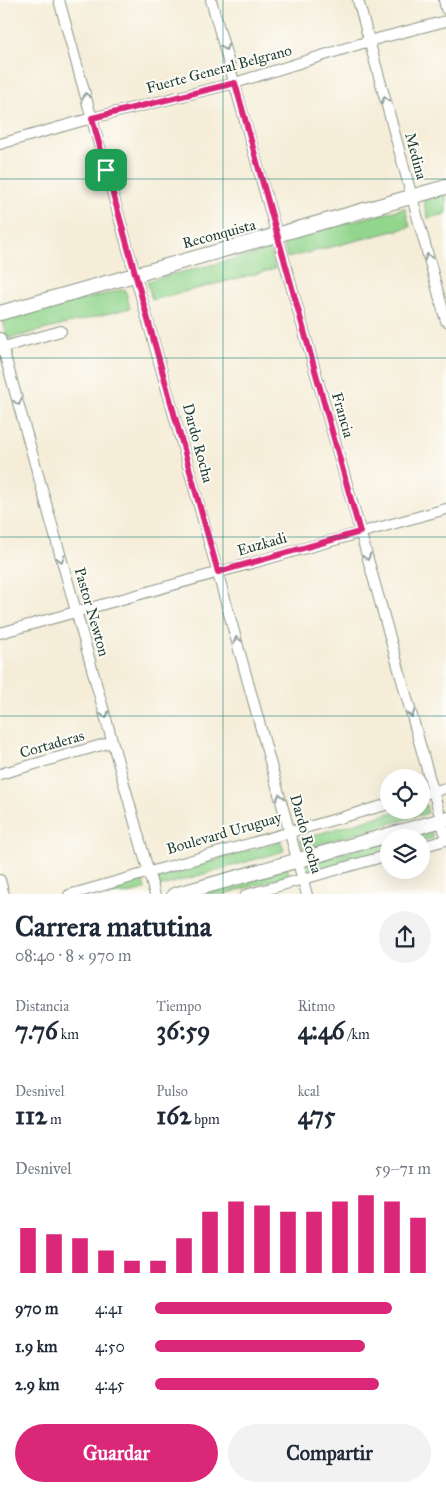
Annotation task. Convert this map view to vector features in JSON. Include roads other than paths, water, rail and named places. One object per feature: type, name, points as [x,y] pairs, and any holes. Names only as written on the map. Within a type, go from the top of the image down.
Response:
[{"type":"street","name":"Dardo Rocha","points":[[59,0],[307,894]]},
{"type":"street","name":"Francia","points":[[212,0],[433,792],[444,820],[446,839]]},
{"type":"street","name":"Medina","points":[[358,0],[446,321]]},
{"type":"street","points":[[444,0],[446,9]]},
{"type":"street","name":"Fuerte General Belgrano","points":[[0,144],[92,118],[235,83],[369,41],[446,21]]},
{"type":"street","name":"Reconquista","points":[[0,312],[446,187]]},
{"type":"street","points":[[1,344],[61,331]]},
{"type":"street","name":"Pastor Newton","points":[[1,344],[155,894]]},
{"type":"street","name":"Euzkadi","points":[[0,633],[446,509]]},
{"type":"street","name":"Cortaderas","points":[[0,774],[112,742]]},
{"type":"street","points":[[430,793],[446,788]]},
{"type":"street","name":"Boulevard Uruguay","points":[[69,894],[380,806]]},
{"type":"street","points":[[174,894],[444,820]]},
{"type":"street","points":[[430,844],[446,839]]},
{"type":"street","points":[[246,894],[380,857]]},
{"type":"street","points":[[0,880],[4,894]]}]
